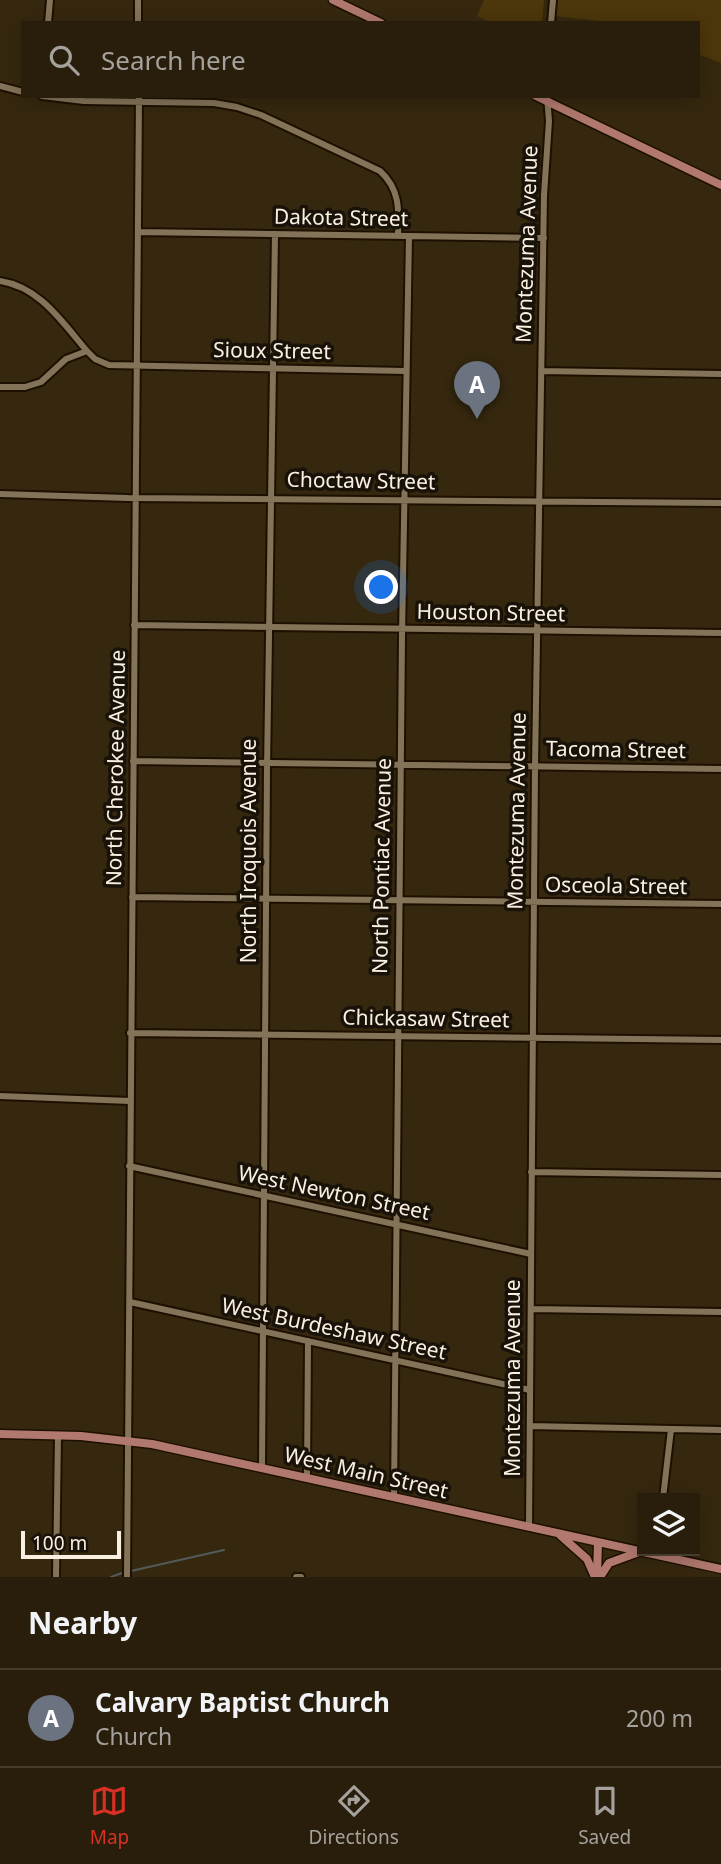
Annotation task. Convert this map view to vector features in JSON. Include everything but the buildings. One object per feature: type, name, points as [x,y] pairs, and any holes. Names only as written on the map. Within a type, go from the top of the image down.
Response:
[{"type":"main road","points":[[333,0],[377,21]]},
{"type":"main road","points":[[547,99],[721,185]]},
{"type":"main road","name":"West Main Street","points":[[0,1434],[129,1441],[262,1467],[637,1550]]},
{"type":"main road","points":[[558,1533],[587,1559],[597,1577]]},
{"type":"main road","points":[[597,1577],[598,1542]]},
{"type":"main road","points":[[597,1577],[615,1559],[637,1552]]},
{"type":"main road","name":"West Main Street","points":[[668,1556],[721,1569]]},
{"type":"street","points":[[48,21],[50,0]]},
{"type":"street","points":[[138,0],[138,21]]},
{"type":"street","points":[[551,21],[553,0]]},
{"type":"street","points":[[0,86],[21,91]]},
{"type":"street","points":[[59,98],[84,101],[139,99],[214,103],[261,115],[372,166],[386,176],[399,206],[398,236]]},
{"type":"street","name":"North Cherokee Avenue","points":[[127,1577],[139,99]]},
{"type":"street","name":"Montezuma Avenue","points":[[529,1527],[535,767],[541,371],[549,121],[547,99]]},
{"type":"street","name":"Dakota Street","points":[[138,232],[544,238]]},
{"type":"street","name":"North Iroquois Avenue","points":[[262,1467],[267,764],[275,234]]},
{"type":"street","name":"North Pontiac Avenue","points":[[394,1497],[402,629],[409,236]]},
{"type":"street","points":[[0,281],[15,284],[36,294],[87,351],[66,359],[41,382],[25,387],[0,387]]},
{"type":"street","name":"Sioux Street","points":[[87,351],[95,359],[109,365],[406,371]]},
{"type":"street","points":[[541,371],[721,374]]},
{"type":"street","name":"Choctaw Street","points":[[0,494],[721,503]]},
{"type":"street","name":"Houston Street","points":[[134,625],[721,633]]},
{"type":"street","name":"Tacoma Street","points":[[133,761],[721,769]]},
{"type":"street","name":"Osceola Street","points":[[132,897],[721,904]]},
{"type":"street","name":"Chickasaw Street","points":[[130,1032],[721,1040]]},
{"type":"street","points":[[0,1096],[130,1101]]},
{"type":"street","name":"West Newton Street","points":[[130,1166],[531,1254]]},
{"type":"street","points":[[531,1172],[721,1175]]},
{"type":"street","name":"West Burdeshaw Street","points":[[130,1302],[530,1390]]},
{"type":"street","points":[[531,1309],[721,1312]]},
{"type":"street","points":[[307,1478],[308,1341]]},
{"type":"street","points":[[530,1426],[721,1430]]},
{"type":"street","points":[[664,1493],[671,1429]]},
{"type":"street","points":[[56,1577],[58,1436]]},
{"type":"street","points":[[296,1577],[301,1577]]},
{"type":"shaded area","points":[[484,0],[544,0],[542,21],[488,21],[477,16]]},
{"type":"shaded area","points":[[557,0],[721,0],[721,63],[700,55],[700,21],[599,21],[555,16]]},
{"type":"waterway","points":[[131,1571],[224,1550]]},
{"type":"waterway","points":[[111,1577],[122,1573]]},
{"type":"place","name":"Calvary Baptist Church","points":[[477,419]]}]
